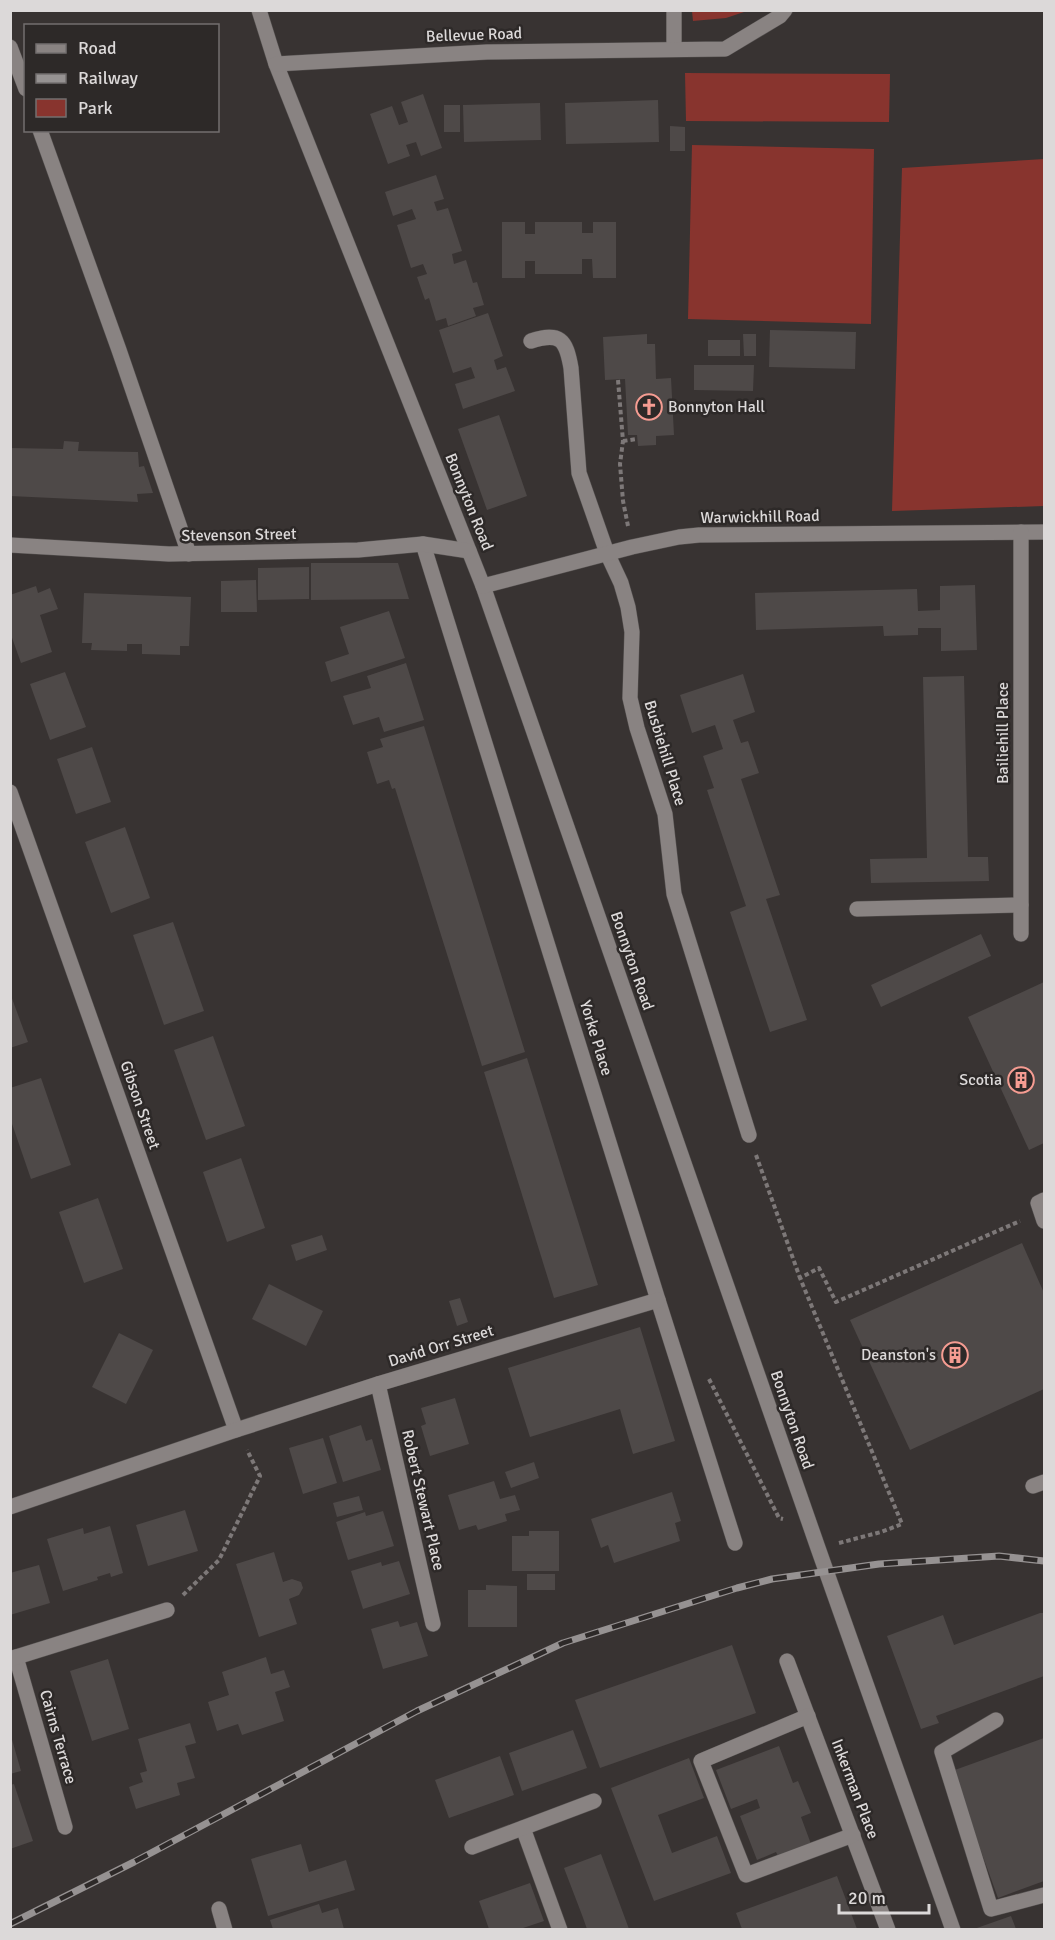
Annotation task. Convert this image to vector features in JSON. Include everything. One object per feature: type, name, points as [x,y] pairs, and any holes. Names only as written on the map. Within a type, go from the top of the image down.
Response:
[{"type":"street","name":"Bonnyton Road","points":[[260,10],[276,64],[483,586],[808,1521],[953,1929]]},
{"type":"street","points":[[674,10],[674,49]]},
{"type":"street","name":"Bellevue Road","points":[[276,64],[487,52],[725,50],[785,10]]},
{"type":"street","points":[[10,47],[24,84]]},
{"type":"street","points":[[41,132],[189,554]]},
{"type":"street","name":"Busbiehill Place","points":[[531,341],[552,336],[560,339],[569,354],[572,368],[579,472],[628,607],[632,632],[630,698],[637,728],[665,814],[674,894],[749,1135]]},
{"type":"street","name":"Bailiehill Place","points":[[1021,532],[1021,934]]},
{"type":"street","name":"Warwickhill Road","points":[[483,586],[632,547],[699,535],[1044,532]]},
{"type":"street","name":"Stevenson Street","points":[[10,545],[169,554],[358,550],[423,544],[469,551]]},
{"type":"street","name":"Yorke Place","points":[[423,544],[735,1543]]},
{"type":"street","name":"Gibson Street","points":[[10,792],[236,1430]]},
{"type":"street","points":[[857,909],[1021,905]]},
{"type":"street","points":[[1041,1202],[1044,1221]]},
{"type":"street","name":"David Orr Street","points":[[10,1507],[378,1384],[658,1300]]},
{"type":"street","name":"Robert Stewart Place","points":[[378,1384],[433,1624]]},
{"type":"street","name":"Cairns Terrace","points":[[65,1827],[13,1658],[167,1610]]},
{"type":"street","name":"Inkerman Place","points":[[787,1661],[888,1929]]},
{"type":"street","points":[[808,1716],[701,1761],[746,1875],[853,1835]]},
{"type":"street","points":[[996,1720],[942,1752],[991,1909],[1044,1895]]},
{"type":"street","points":[[472,1847],[594,1802]]},
{"type":"street","points":[[523,1828],[560,1929]]},
{"type":"street","points":[[219,1909],[225,1929]]},
{"type":"path","points":[[618,380],[623,441],[620,464],[623,501],[632,547]]},
{"type":"path","points":[[623,441],[637,440]]},
{"type":"path","points":[[749,1135],[800,1278],[902,1524],[881,1532],[818,1548]]},
{"type":"path","points":[[800,1278],[819,1268],[836,1302],[1033,1215],[1041,1202]]},
{"type":"path","points":[[678,1363],[706,1373],[779,1518],[808,1521]]},
{"type":"path","points":[[167,1610],[219,1560],[260,1476],[236,1430]]},
{"type":"green space","points":[[692,10],[747,11],[726,18],[693,21]]},
{"type":"green space","points":[[685,73],[890,74],[889,122],[686,121]]},
{"type":"green space","points":[[692,145],[874,149],[871,324],[688,319]]},
{"type":"green space","points":[[1044,159],[1044,506],[892,511],[902,168]]},
{"type":"building","points":[[423,94],[442,148],[421,156],[416,142],[406,145],[410,156],[388,164],[370,114],[392,106],[399,125],[408,122],[401,102]]},
{"type":"building","points":[[658,100],[659,142],[566,144],[565,103]]},
{"type":"building","points":[[540,103],[541,140],[464,142],[463,105]]},
{"type":"building","points":[[444,105],[460,105],[460,132],[444,132]]},
{"type":"building","points":[[670,126],[685,127],[685,151],[670,151]]},
{"type":"building","points":[[436,175],[444,199],[434,202],[437,211],[448,208],[462,251],[452,254],[454,264],[466,260],[473,283],[477,282],[484,305],[473,308],[476,316],[448,326],[446,318],[436,321],[429,298],[425,300],[417,277],[427,274],[423,264],[411,268],[397,225],[416,219],[412,209],[393,216],[385,192]]},
{"type":"building","points":[[502,222],[525,222],[525,234],[535,234],[535,222],[582,222],[582,233],[593,233],[593,222],[616,222],[616,278],[593,278],[592,259],[582,259],[582,274],[535,274],[535,261],[525,261],[525,278],[502,278]]},
{"type":"building","points":[[488,313],[503,356],[494,360],[497,370],[506,367],[515,391],[463,409],[455,384],[475,378],[471,367],[453,373],[439,330]]},
{"type":"building","points":[[770,330],[856,332],[855,369],[769,367]]},
{"type":"building","name":"Bonnyton Hall","points":[[647,334],[647,344],[655,344],[656,379],[671,378],[674,435],[656,436],[656,445],[638,446],[637,435],[628,435],[625,379],[605,380],[603,337]]},
{"type":"building","points":[[743,334],[756,334],[756,356],[744,356]]},
{"type":"building","points":[[708,340],[740,340],[740,356],[708,356]]},
{"type":"building","points":[[694,365],[754,365],[753,391],[694,390]]},
{"type":"building","points":[[499,415],[527,496],[487,510],[458,429]]},
{"type":"building","points":[[64,441],[79,442],[78,451],[138,452],[139,467],[144,466],[153,493],[137,494],[138,502],[10,496],[10,448],[63,449]]},
{"type":"building","points":[[311,563],[398,563],[409,599],[311,600]]},
{"type":"building","points":[[309,567],[309,599],[258,600],[258,568]]},
{"type":"building","points":[[256,580],[257,612],[221,612],[221,581]]},
{"type":"building","points":[[975,585],[977,650],[941,651],[941,628],[918,628],[918,635],[884,636],[883,626],[756,630],[755,593],[917,589],[918,611],[940,610],[940,586]]},
{"type":"building","points":[[36,586],[38,593],[50,588],[58,609],[40,615],[52,652],[21,663],[10,632],[10,595]]},
{"type":"building","points":[[84,593],[191,597],[189,646],[180,646],[180,655],[142,654],[142,644],[127,644],[127,651],[91,650],[92,643],[82,643]]},
{"type":"building","points":[[389,611],[405,658],[331,682],[325,662],[349,654],[340,627]]},
{"type":"building","points":[[406,663],[424,720],[384,732],[379,717],[353,725],[343,696],[371,688],[367,676]]},
{"type":"building","points":[[65,672],[86,727],[50,740],[30,684]]},
{"type":"building","points":[[743,674],[755,712],[733,720],[741,743],[748,741],[759,773],[741,779],[780,895],[766,899],[807,1020],[770,1032],[730,912],[746,906],[707,790],[714,788],[703,756],[723,749],[715,725],[692,733],[680,695]]},
{"type":"building","points":[[964,676],[968,857],[988,857],[989,881],[871,883],[870,859],[927,858],[923,677]]},
{"type":"building","points":[[424,726],[525,1052],[482,1066],[395,788],[392,789],[389,780],[377,784],[367,752],[383,747],[380,739]]},
{"type":"building","points":[[92,747],[111,802],[76,814],[57,759]]},
{"type":"building","points":[[125,827],[150,898],[111,913],[85,842]]},
{"type":"building","points":[[173,922],[204,1011],[164,1025],[133,935]]},
{"type":"building","points":[[981,934],[991,956],[881,1007],[871,985]]},
{"type":"building","name":"Scotia","points":[[1044,982],[1044,1143],[1029,1150],[968,1017]]},
{"type":"building","points":[[10,993],[28,1042],[10,1048]]},
{"type":"building","points":[[213,1036],[245,1126],[206,1140],[174,1050]]},
{"type":"building","points":[[527,1058],[598,1285],[554,1298],[484,1072]]},
{"type":"building","points":[[41,1078],[71,1165],[31,1179],[10,1118],[10,1088]]},
{"type":"building","points":[[241,1158],[265,1228],[227,1242],[203,1172]]},
{"type":"building","points":[[98,1198],[123,1269],[84,1283],[59,1212]]},
{"type":"building","points":[[322,1235],[327,1250],[296,1261],[291,1245]]},
{"type":"building","name":"Deanston's","points":[[1022,1243],[1044,1293],[1044,1389],[910,1450],[850,1320]]},
{"type":"building","points":[[269,1284],[323,1311],[306,1346],[252,1319]]},
{"type":"building","points":[[460,1298],[468,1322],[457,1326],[449,1301]]},
{"type":"building","points":[[640,1327],[675,1441],[633,1454],[620,1409],[530,1437],[508,1368]]},
{"type":"building","points":[[119,1333],[153,1350],[126,1404],[92,1387]]},
{"type":"building","points":[[455,1398],[469,1444],[430,1456],[421,1426],[426,1424],[421,1408]]},
{"type":"building","points":[[361,1425],[366,1441],[372,1439],[381,1470],[343,1482],[329,1436]]},
{"type":"building","points":[[323,1438],[337,1483],[303,1494],[289,1448]]},
{"type":"building","points":[[534,1462],[539,1478],[511,1488],[505,1472]]},
{"type":"building","points":[[494,1481],[500,1499],[515,1495],[520,1510],[505,1514],[507,1521],[478,1530],[476,1525],[459,1530],[448,1495]]},
{"type":"building","points":[[672,1492],[681,1521],[675,1523],[680,1541],[614,1563],[608,1545],[601,1548],[591,1519]]},
{"type":"building","points":[[359,1496],[363,1510],[337,1517],[333,1503]]},
{"type":"building","points":[[185,1510],[198,1551],[148,1566],[136,1525]]},
{"type":"building","points":[[383,1511],[394,1546],[348,1560],[336,1522],[365,1512],[366,1516]]},
{"type":"building","points":[[110,1526],[123,1573],[111,1577],[110,1573],[97,1577],[98,1580],[63,1591],[47,1539],[83,1528],[84,1534]]},
{"type":"building","points":[[529,1531],[559,1531],[559,1571],[512,1571],[512,1536],[529,1536]]},
{"type":"building","points":[[274,1552],[283,1582],[292,1579],[301,1582],[303,1588],[299,1595],[289,1599],[297,1624],[259,1637],[236,1564]]},
{"type":"building","points":[[399,1561],[410,1594],[363,1609],[351,1571],[381,1562],[382,1566]]},
{"type":"building","points":[[39,1565],[50,1603],[10,1615],[10,1573]]},
{"type":"building","points":[[527,1574],[555,1574],[555,1590],[527,1590]]},
{"type":"building","points":[[486,1585],[517,1586],[517,1627],[468,1627],[468,1590],[486,1590]]},
{"type":"building","points":[[1044,1613],[1044,1676],[936,1716],[939,1723],[921,1729],[887,1636],[943,1615],[954,1645]]},
{"type":"building","points":[[398,1621],[400,1627],[417,1622],[428,1656],[383,1669],[371,1629]]},
{"type":"building","points":[[732,1645],[756,1713],[600,1768],[575,1700]]},
{"type":"building","points":[[266,1657],[271,1674],[284,1670],[290,1687],[275,1692],[284,1721],[242,1735],[238,1724],[217,1731],[208,1702],[229,1695],[222,1672]]},
{"type":"building","points":[[108,1659],[129,1729],[92,1741],[70,1671]]},
{"type":"building","points":[[190,1723],[196,1743],[185,1746],[195,1778],[177,1783],[180,1795],[136,1809],[129,1787],[143,1782],[140,1773],[147,1771],[138,1739]]},
{"type":"building","points":[[573,1730],[587,1768],[522,1791],[509,1753]]},
{"type":"building","points":[[10,1737],[21,1771],[10,1774]]},
{"type":"building","points":[[1044,1738],[1044,1881],[998,1898],[952,1771]]},
{"type":"building","points":[[779,1746],[793,1783],[798,1781],[811,1813],[801,1817],[811,1844],[778,1856],[776,1852],[757,1860],[740,1816],[760,1808],[757,1799],[731,1809],[716,1770]]},
{"type":"building","points":[[500,1756],[514,1795],[449,1818],[435,1780]]},
{"type":"building","points":[[689,1758],[704,1798],[658,1815],[672,1853],[717,1836],[731,1873],[654,1901],[611,1788]]},
{"type":"building","points":[[14,1784],[33,1841],[10,1849],[10,1785]]},
{"type":"building","points":[[301,1844],[309,1872],[346,1860],[355,1890],[268,1916],[251,1859]]},
{"type":"building","points":[[601,1854],[629,1929],[587,1929],[564,1868]]},
{"type":"building","points":[[837,1876],[857,1929],[742,1929],[736,1913]]},
{"type":"building","points":[[530,1883],[544,1921],[520,1929],[489,1929],[479,1901]]},
{"type":"building","points":[[319,1904],[322,1913],[338,1908],[344,1929],[273,1929],[270,1920]]},
{"type":"building","points":[[1011,1916],[1016,1929],[974,1929]]},
{"type":"railway","points":[[10,1924],[134,1862],[417,1711],[563,1643],[772,1579],[879,1564],[999,1556],[1044,1561]]},
{"type":"place","name":"Bonnyton Hall","points":[[649,407]]},
{"type":"place","name":"Scotia","points":[[1021,1080]]},
{"type":"place","name":"Deanston's","points":[[955,1355]]}]
